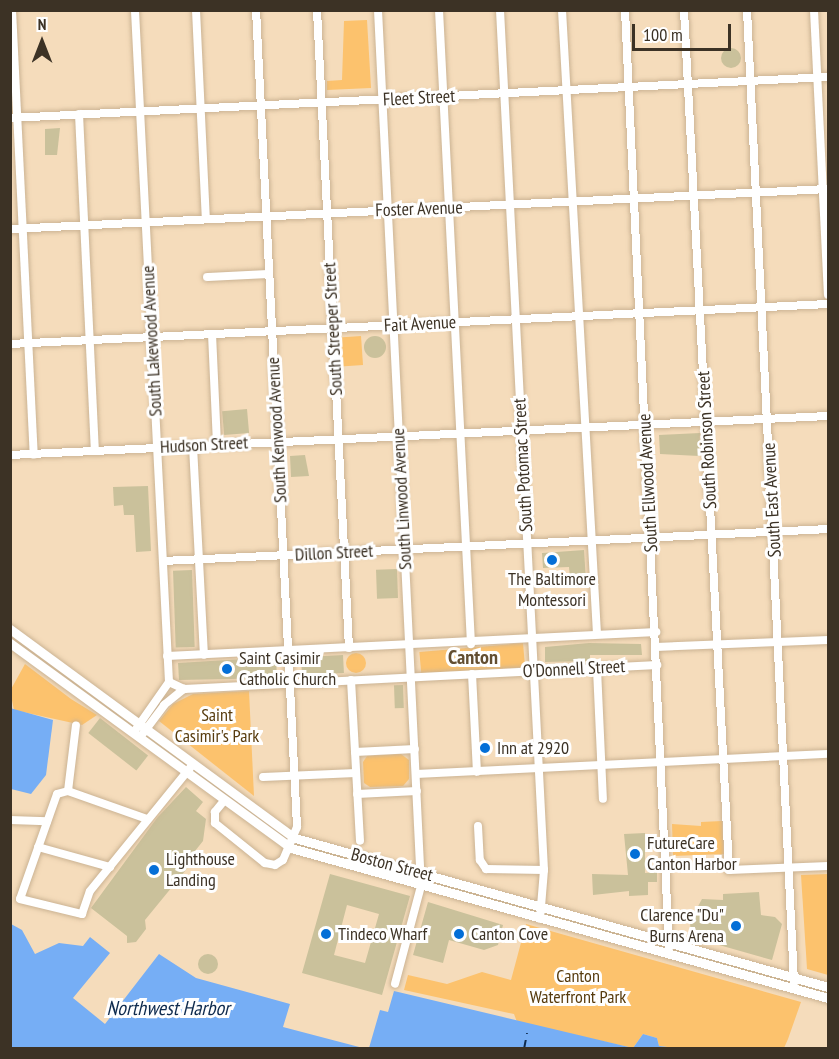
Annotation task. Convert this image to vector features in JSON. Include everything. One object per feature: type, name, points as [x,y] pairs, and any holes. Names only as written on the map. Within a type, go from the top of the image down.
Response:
[{"type":"main road","name":"Boston Street","points":[[10,630],[144,724],[295,838],[828,987]]},
{"type":"main road","name":"Boston Street","points":[[10,643],[138,734],[223,802],[291,848],[669,956],[828,998]]},
{"type":"street","points":[[12,10],[14,118],[23,228],[34,452]]},
{"type":"street","name":"South Lakewood Avenue","points":[[135,10],[169,682]]},
{"type":"street","points":[[196,10],[206,219]]},
{"type":"street","name":"South Kenwood Avenue","points":[[256,10],[294,776],[295,838],[291,848]]},
{"type":"street","name":"South Streeper Street","points":[[317,10],[349,648]]},
{"type":"street","name":"South Linwood Avenue","points":[[378,10],[420,873],[420,886],[395,984]]},
{"type":"street","points":[[439,10],[471,644]]},
{"type":"street","name":"South Potomac Street","points":[[500,10],[544,870],[544,908],[540,919]]},
{"type":"street","points":[[562,10],[597,634]]},
{"type":"street","name":"South Ellwood Avenue","points":[[625,10],[656,632],[669,956]]},
{"type":"street","name":"South Robinson Street","points":[[684,10],[729,870],[790,867]]},
{"type":"street","name":"South East Avenue","points":[[747,10],[785,757],[795,979],[793,990]]},
{"type":"street","points":[[814,10],[826,189],[828,295]]},
{"type":"street","name":"Fleet Street","points":[[14,118],[828,77]]},
{"type":"street","points":[[79,114],[95,450]]},
{"type":"street","name":"Foster Avenue","points":[[10,229],[826,189]]},
{"type":"street","points":[[207,277],[269,274]]},
{"type":"street","name":"Fait Avenue","points":[[10,344],[828,304]]},
{"type":"street","points":[[212,334],[217,445]]},
{"type":"street","name":"Hudson Street","points":[[10,455],[34,452],[828,416]]},
{"type":"street","points":[[193,446],[204,655]]},
{"type":"street","name":"Dillon Street","points":[[163,561],[828,529]]},
{"type":"street","name":"O'Donnell Street","points":[[167,656],[410,644],[471,644],[531,638],[656,632]]},
{"type":"street","points":[[656,647],[828,640]]},
{"type":"street","name":"O'Donnell Street","points":[[169,682],[184,689],[657,665]]},
{"type":"street","points":[[597,669],[603,799]]},
{"type":"street","points":[[472,674],[477,772]]},
{"type":"street","points":[[351,680],[360,841]]},
{"type":"street","points":[[138,734],[169,682]]},
{"type":"street","points":[[144,724],[184,689]]},
{"type":"street","points":[[68,791],[76,725]]},
{"type":"street","points":[[355,752],[415,749]]},
{"type":"street","points":[[416,774],[828,754]]},
{"type":"street","points":[[147,819],[68,791],[57,794],[20,899],[82,914],[83,901],[110,867],[168,792],[194,764]]},
{"type":"street","points":[[263,777],[356,773]]},
{"type":"street","points":[[357,794],[417,791]]},
{"type":"street","points":[[223,802],[213,818],[231,837],[269,865],[283,860],[291,848]]},
{"type":"street","points":[[10,820],[47,822]]},
{"type":"street","points":[[478,826],[481,862],[498,872],[544,870]]},
{"type":"street","points":[[38,847],[110,867]]},
{"type":"street","points":[[790,867],[828,866]]},
{"type":"green space","points":[[367,20],[371,88],[327,90],[327,81],[342,80],[344,21]]},
{"type":"green space","points":[[361,336],[363,365],[341,366],[339,338]]},
{"type":"green space","points":[[523,643],[525,667],[421,676],[419,652]]},
{"type":"green space","points":[[352,653],[360,653],[366,659],[366,667],[360,673],[352,673],[346,667],[346,659]]},
{"type":"green space","points":[[25,664],[71,699],[97,715],[82,725],[14,710],[10,691]]},
{"type":"green space","name":"Saint Casimir's Park","points":[[249,691],[254,796],[159,721],[173,704],[193,694]]},
{"type":"green space","points":[[401,754],[409,760],[409,779],[403,786],[370,787],[364,783],[363,762],[367,756]]},
{"type":"green space","points":[[722,821],[724,854],[673,856],[672,824],[701,826],[701,822]]},
{"type":"green space","points":[[828,874],[828,975],[807,969],[801,875]]},
{"type":"green space","name":"Canton Waterfront Park","points":[[526,924],[801,1002],[784,1048],[676,1048],[659,1046],[657,1038],[643,1034],[633,1048],[517,1022],[514,1014],[404,990],[408,975],[447,984],[482,972],[511,980]]},
{"type":"water","points":[[10,708],[53,720],[46,775],[31,794],[11,789]]},
{"type":"water","name":"Northwest Harbor","points":[[11,924],[22,930],[35,954],[59,943],[83,946],[90,937],[110,953],[73,998],[105,1024],[159,954],[196,978],[290,1004],[283,1027],[363,1048],[11,1048]]},
{"type":"water","points":[[394,991],[633,1048],[369,1048],[380,1010],[388,1012]]},
{"type":"water","points":[[643,1034],[657,1038],[659,1046],[676,1048],[633,1048]]},
{"type":"building","points":[[731,48],[738,51],[741,58],[738,65],[731,68],[724,65],[721,58],[724,51]]},
{"type":"building","points":[[60,128],[57,155],[45,155],[45,129]]},
{"type":"building","points":[[375,336],[383,339],[386,347],[383,355],[375,358],[367,355],[364,347],[367,339]]},
{"type":"building","points":[[247,409],[249,433],[224,435],[222,411]]},
{"type":"building","points":[[700,433],[699,456],[660,454],[659,435]]},
{"type":"building","points":[[305,455],[309,476],[291,477],[290,456]]},
{"type":"building","points":[[148,486],[151,551],[136,552],[134,515],[124,515],[123,505],[114,506],[113,487]]},
{"type":"building","points":[[584,550],[586,581],[570,580],[569,567],[543,568],[542,553]]},
{"type":"building","points":[[397,569],[398,598],[377,599],[376,570]]},
{"type":"building","points":[[192,570],[195,647],[176,648],[173,571]]},
{"type":"building","points":[[589,643],[641,644],[642,655],[590,655],[590,661],[545,662],[545,647]]},
{"type":"building","points":[[343,655],[344,673],[302,675],[301,657]]},
{"type":"building","name":"Saint Casimir Catholic Church","points":[[276,657],[277,678],[179,680],[178,663]]},
{"type":"building","points":[[394,685],[403,685],[404,708],[395,708]]},
{"type":"building","points":[[100,718],[148,756],[136,771],[88,733]]},
{"type":"building","name":"Lighthouse Landing","points":[[186,787],[203,802],[196,811],[206,819],[203,841],[195,851],[199,854],[145,920],[146,929],[136,942],[127,943],[127,936],[91,908],[157,818]]},
{"type":"building","name":"FutureCare Canton Harbor","points":[[645,833],[645,873],[657,872],[657,882],[648,882],[648,895],[629,896],[629,891],[593,895],[592,874],[628,875],[624,834]]},
{"type":"building","name":"Tindeco Wharf","points":[[330,874],[410,896],[382,995],[302,973]],"holes":[[[347,905],[379,914],[365,963],[334,955]]]},
{"type":"building","name":"Clarence \"Du\" Burns Arena","points":[[759,892],[761,915],[775,917],[782,924],[772,960],[691,937],[690,921],[702,899],[723,900],[723,894]]},
{"type":"building","name":"Canton Cove","points":[[428,902],[503,925],[498,945],[484,950],[449,940],[443,963],[413,955]]},
{"type":"building","points":[[208,954],[215,957],[218,964],[215,971],[208,974],[201,971],[198,964],[201,957]]},
{"type":"ferry route","points":[[524,1048],[527,1033]]},
{"type":"place","name":"The Baltimore Montessori","points":[[552,560]]},
{"type":"place","name":"Saint Casimir Catholic Church","points":[[227,669]]},
{"type":"place","name":"Inn at 2920","points":[[485,748]]},
{"type":"place","name":"FutureCare Canton Harbor","points":[[635,854]]},
{"type":"place","name":"Lighthouse Landing","points":[[154,870]]},
{"type":"place","name":"Clarence \"Du\" Burns Arena","points":[[736,926]]},
{"type":"place","name":"Tindeco Wharf","points":[[326,934]]},
{"type":"place","name":"Canton Cove","points":[[459,934]]},
{"type":"district","name":"Canton","points":[[473,657]]}]
